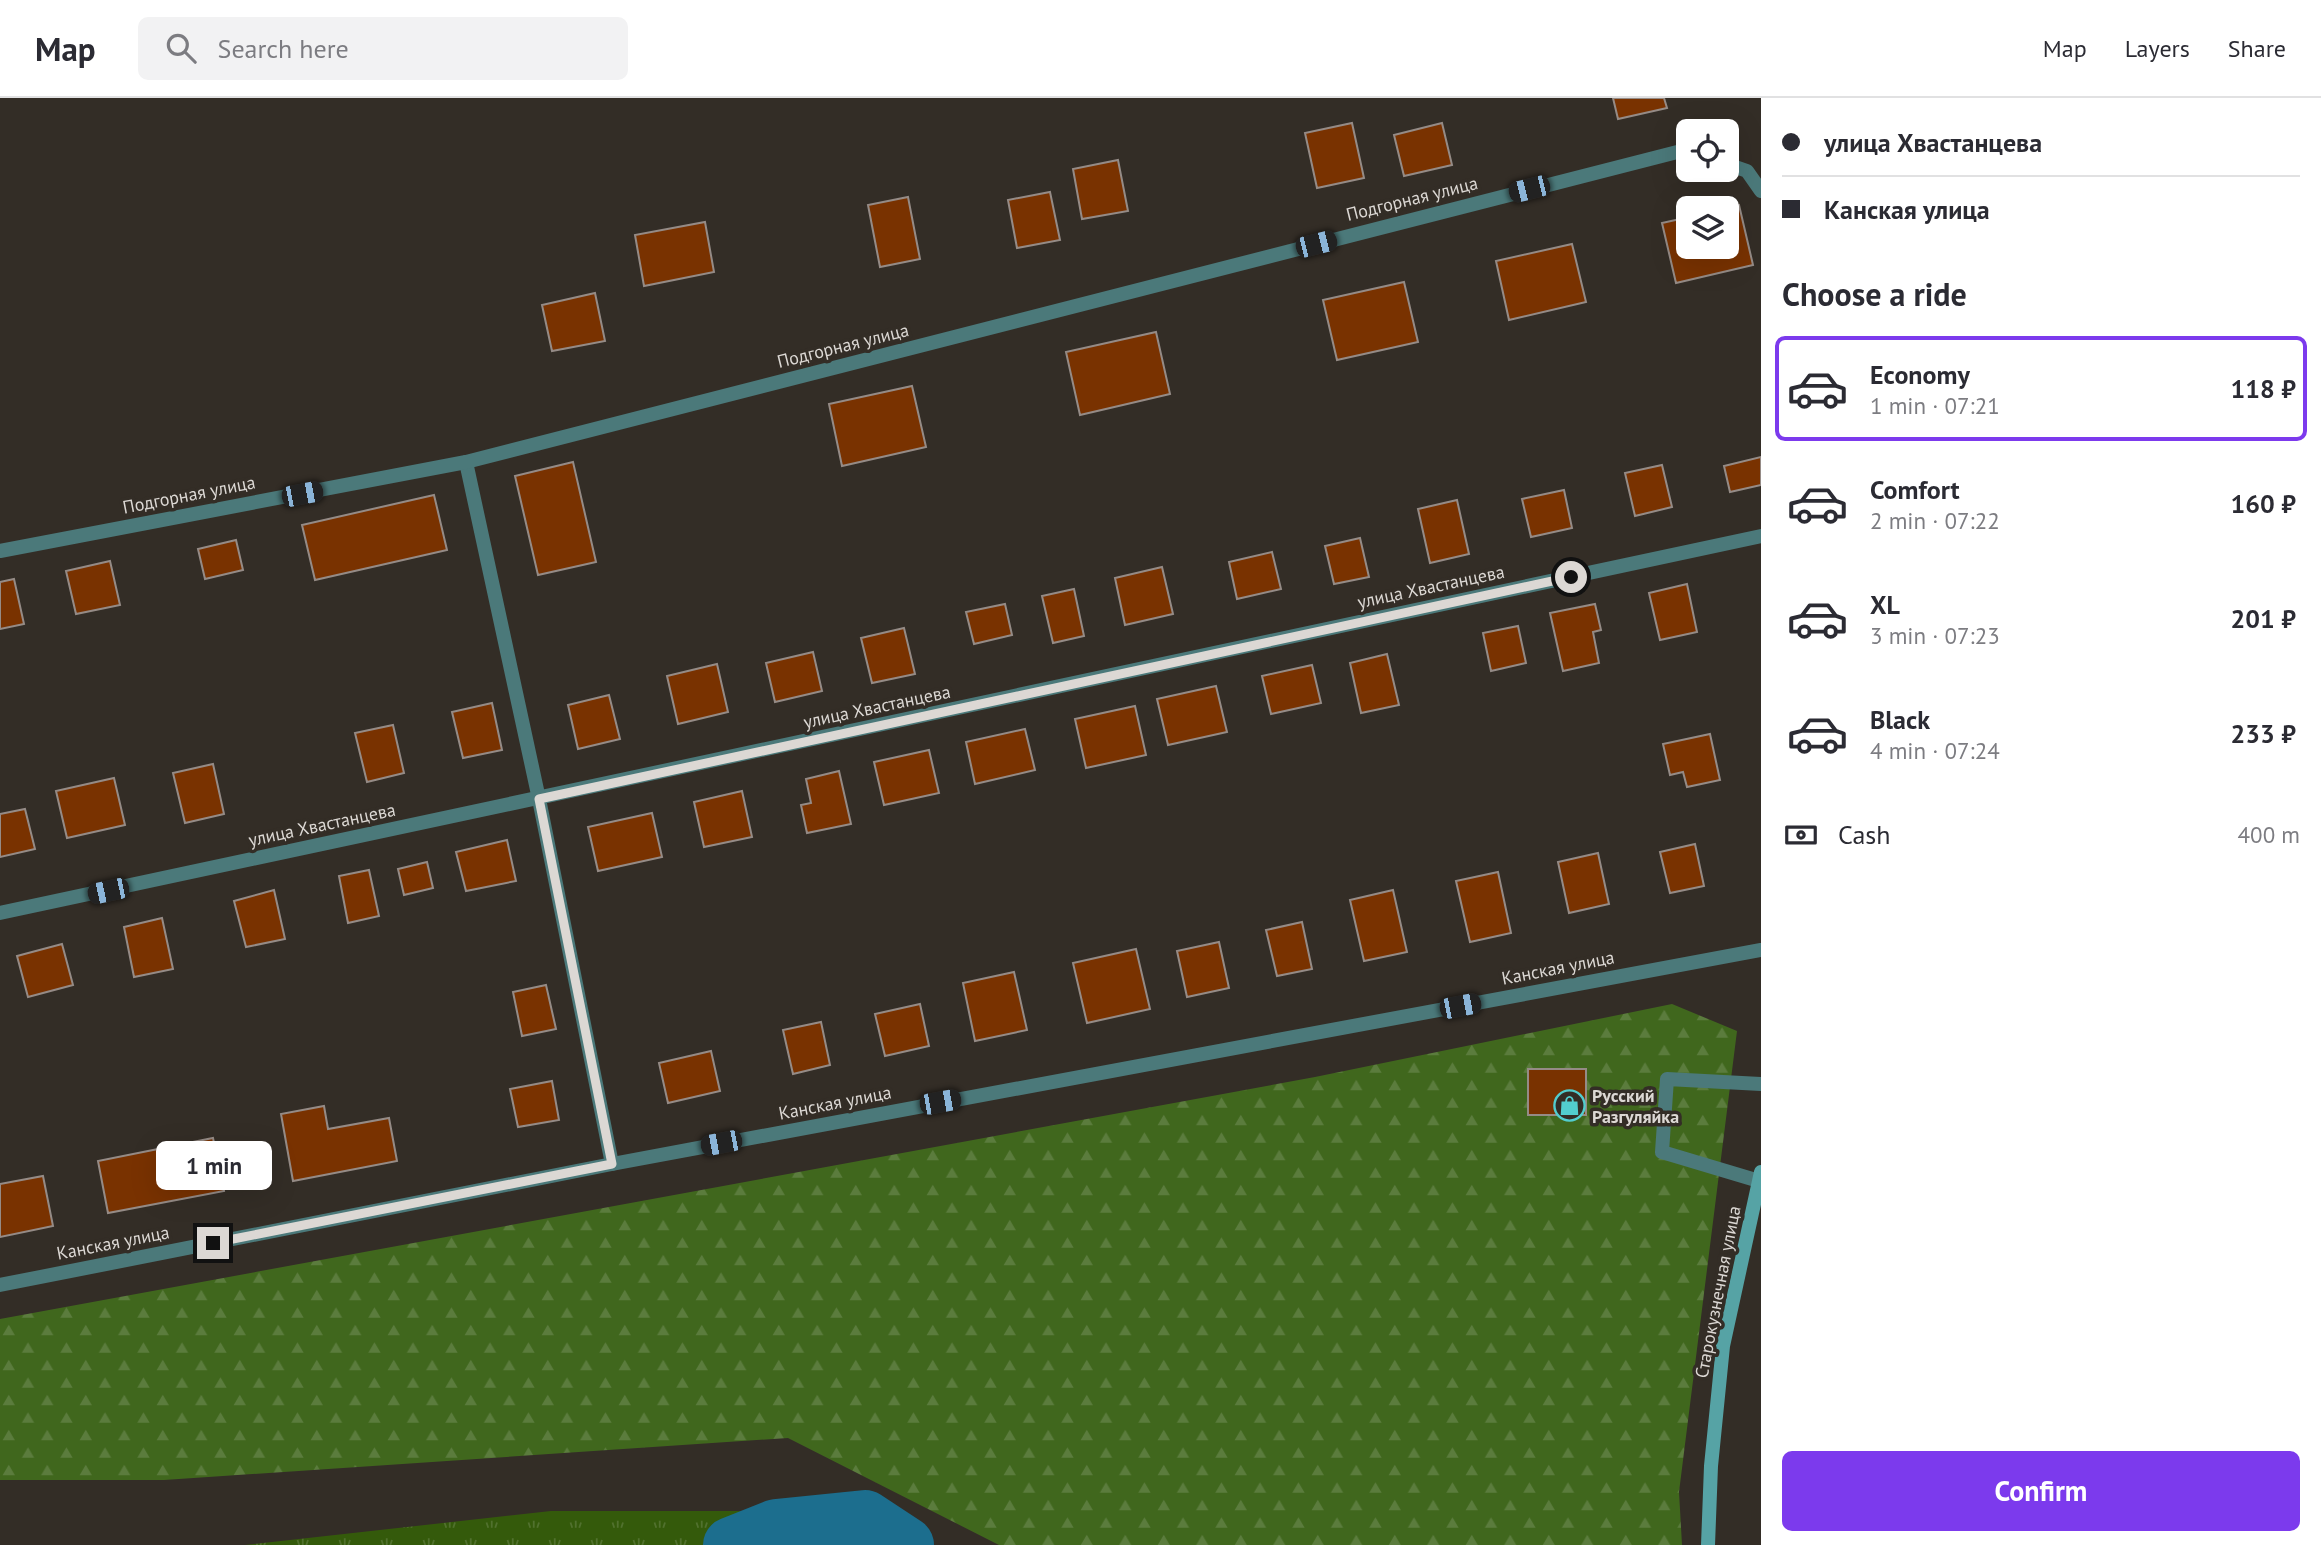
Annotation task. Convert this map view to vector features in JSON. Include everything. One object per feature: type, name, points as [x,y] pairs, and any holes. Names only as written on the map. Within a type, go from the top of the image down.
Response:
[{"type":"main road","name":"Старокузнечная улица","points":[[1708,1545],[1710,1466],[1723,1346],[1760,1176]]},
{"type":"street","name":"Подгорная улица","points":[[0,551],[466,462],[1676,152]]},
{"type":"street","points":[[1739,168],[1747,171],[1761,191]]},
{"type":"street","points":[[466,462],[539,799],[612,1164]]},
{"type":"street","name":"улица Хвастанцева","points":[[0,913],[1761,536]]},
{"type":"street","name":"Канская улица","points":[[0,1285],[612,1164],[1761,950]]},
{"type":"street","points":[[1760,1176],[1662,1152],[1667,1079],[1761,1084]]},
{"type":"green space","points":[[1672,1004],[1737,1031],[1679,1492],[1682,1545],[999,1545],[788,1438],[164,1480],[0,1480],[0,1319],[1315,1077]]},
{"type":"green space","points":[[551,1511],[740,1511],[811,1545],[245,1545]]},
{"type":"building","points":[[1613,98],[1664,98],[1667,108],[1618,119]]},
{"type":"building","points":[[1352,123],[1364,178],[1317,188],[1305,133]]},
{"type":"building","points":[[1442,123],[1452,165],[1404,176],[1394,135]]},
{"type":"building","points":[[1118,160],[1128,211],[1082,219],[1073,169]]},
{"type":"building","points":[[1050,192],[1060,240],[1017,248],[1008,200]]},
{"type":"building","points":[[908,197],[920,259],[880,267],[868,205]]},
{"type":"building","points":[[1739,205],[1753,265],[1676,283],[1662,223],[1676,220],[1676,259],[1739,259]]},
{"type":"building","points":[[705,222],[714,272],[644,286],[635,235]]},
{"type":"building","points":[[1572,244],[1586,302],[1509,320],[1496,261]]},
{"type":"building","points":[[1404,282],[1418,342],[1337,360],[1323,300]]},
{"type":"building","points":[[595,293],[605,341],[552,351],[542,305]]},
{"type":"building","points":[[1156,332],[1170,394],[1080,415],[1066,352]]},
{"type":"building","points":[[912,386],[926,447],[842,466],[829,404]]},
{"type":"building","points":[[1761,457],[1761,485],[1730,492],[1724,466]]},
{"type":"building","points":[[573,462],[596,562],[538,575],[515,476]]},
{"type":"building","points":[[1662,465],[1672,507],[1635,516],[1625,473]]},
{"type":"building","points":[[1564,490],[1572,528],[1531,537],[1522,499]]},
{"type":"building","points":[[434,495],[447,550],[315,580],[302,525]]},
{"type":"building","points":[[1457,500],[1469,554],[1430,563],[1418,509]]},
{"type":"building","points":[[1360,538],[1369,577],[1334,584],[1325,546]]},
{"type":"building","points":[[236,540],[243,570],[205,579],[198,549]]},
{"type":"building","points":[[1272,552],[1281,589],[1237,599],[1229,562]]},
{"type":"building","points":[[110,561],[120,605],[76,614],[66,571]]},
{"type":"building","points":[[1162,567],[1173,614],[1125,625],[1115,578]]},
{"type":"building","points":[[14,579],[24,624],[0,629],[0,582]]},
{"type":"building","points":[[1687,584],[1697,632],[1660,640],[1649,593]]},
{"type":"building","points":[[1074,589],[1084,636],[1053,643],[1042,596]]},
{"type":"building","points":[[1005,604],[1012,635],[974,644],[966,612]]},
{"type":"building","points":[[1595,604],[1601,630],[1593,632],[1599,663],[1563,671],[1550,613]]},
{"type":"building","points":[[1518,626],[1526,663],[1491,671],[1483,633]]},
{"type":"building","points":[[904,628],[915,674],[872,683],[861,638]]},
{"type":"building","points":[[813,652],[822,691],[775,702],[766,663]]},
{"type":"building","points":[[1387,654],[1399,705],[1361,713],[1350,663]]},
{"type":"building","points":[[717,664],[728,712],[678,724],[667,676]]},
{"type":"building","points":[[1312,665],[1321,703],[1271,714],[1262,676]]},
{"type":"building","points":[[1216,686],[1227,732],[1168,745],[1157,699]]},
{"type":"building","points":[[609,695],[620,739],[578,749],[568,705]]},
{"type":"building","points":[[492,703],[502,750],[463,758],[452,712]]},
{"type":"building","points":[[1135,706],[1146,755],[1086,768],[1075,719]]},
{"type":"building","points":[[393,725],[404,773],[367,782],[355,733]]},
{"type":"building","points":[[1025,729],[1035,770],[975,784],[966,742]]},
{"type":"building","points":[[1710,734],[1720,780],[1687,787],[1683,772],[1670,775],[1663,744]]},
{"type":"building","points":[[929,750],[939,793],[884,805],[874,762]]},
{"type":"building","points":[[213,764],[224,814],[185,823],[173,773]]},
{"type":"building","points":[[839,771],[851,824],[807,833],[801,805],[811,803],[806,779]]},
{"type":"building","points":[[114,778],[125,825],[67,838],[56,791]]},
{"type":"building","points":[[742,791],[752,837],[704,847],[694,802]]},
{"type":"building","points":[[25,809],[35,849],[0,857],[0,814]]},
{"type":"building","points":[[652,813],[662,857],[598,871],[588,827]]},
{"type":"building","points":[[507,840],[516,881],[466,891],[456,852]]},
{"type":"building","points":[[1695,844],[1704,886],[1670,893],[1660,852]]},
{"type":"building","points":[[1598,853],[1609,904],[1569,913],[1558,862]]},
{"type":"building","points":[[427,862],[433,888],[404,895],[398,869]]},
{"type":"building","points":[[369,870],[379,916],[348,923],[339,876]]},
{"type":"building","points":[[1498,872],[1511,933],[1470,942],[1456,881]]},
{"type":"building","points":[[274,890],[285,939],[246,947],[234,901]]},
{"type":"building","points":[[1393,890],[1407,952],[1364,961],[1350,900]]},
{"type":"building","points":[[162,918],[173,969],[134,977],[124,927]]},
{"type":"building","points":[[1302,922],[1312,969],[1277,976],[1266,930]]},
{"type":"building","points":[[1219,942],[1229,988],[1187,997],[1177,951]]},
{"type":"building","points":[[62,944],[73,985],[28,997],[17,956]]},
{"type":"building","points":[[1136,949],[1150,1009],[1087,1023],[1073,963]]},
{"type":"building","points":[[1014,972],[1027,1030],[975,1041],[963,983]]},
{"type":"building","points":[[546,985],[556,1029],[522,1036],[513,992]]},
{"type":"building","points":[[920,1004],[929,1046],[885,1056],[875,1014]]},
{"type":"building","points":[[821,1022],[830,1065],[793,1074],[783,1030]]},
{"type":"building","points":[[711,1051],[720,1091],[668,1103],[659,1063]]},
{"type":"building","points":[[1528,1069],[1586,1069],[1586,1115],[1528,1115]]},
{"type":"building","points":[[552,1081],[559,1120],[518,1127],[510,1089]]},
{"type":"building","points":[[324,1106],[328,1129],[389,1118],[397,1161],[293,1181],[281,1114]]},
{"type":"building","points":[[213,1138],[224,1191],[108,1213],[98,1161]]},
{"type":"building","points":[[43,1176],[53,1226],[0,1237],[0,1184]]},
{"type":"waterway","points":[[731,1545],[776,1527],[865,1518],[906,1545]]},
{"type":"place","name":"Русский Разгуляйка","points":[[1569,1106]]},
{"type":"route","points":[[213,1243],[612,1164],[539,799],[1571,577]]}]
